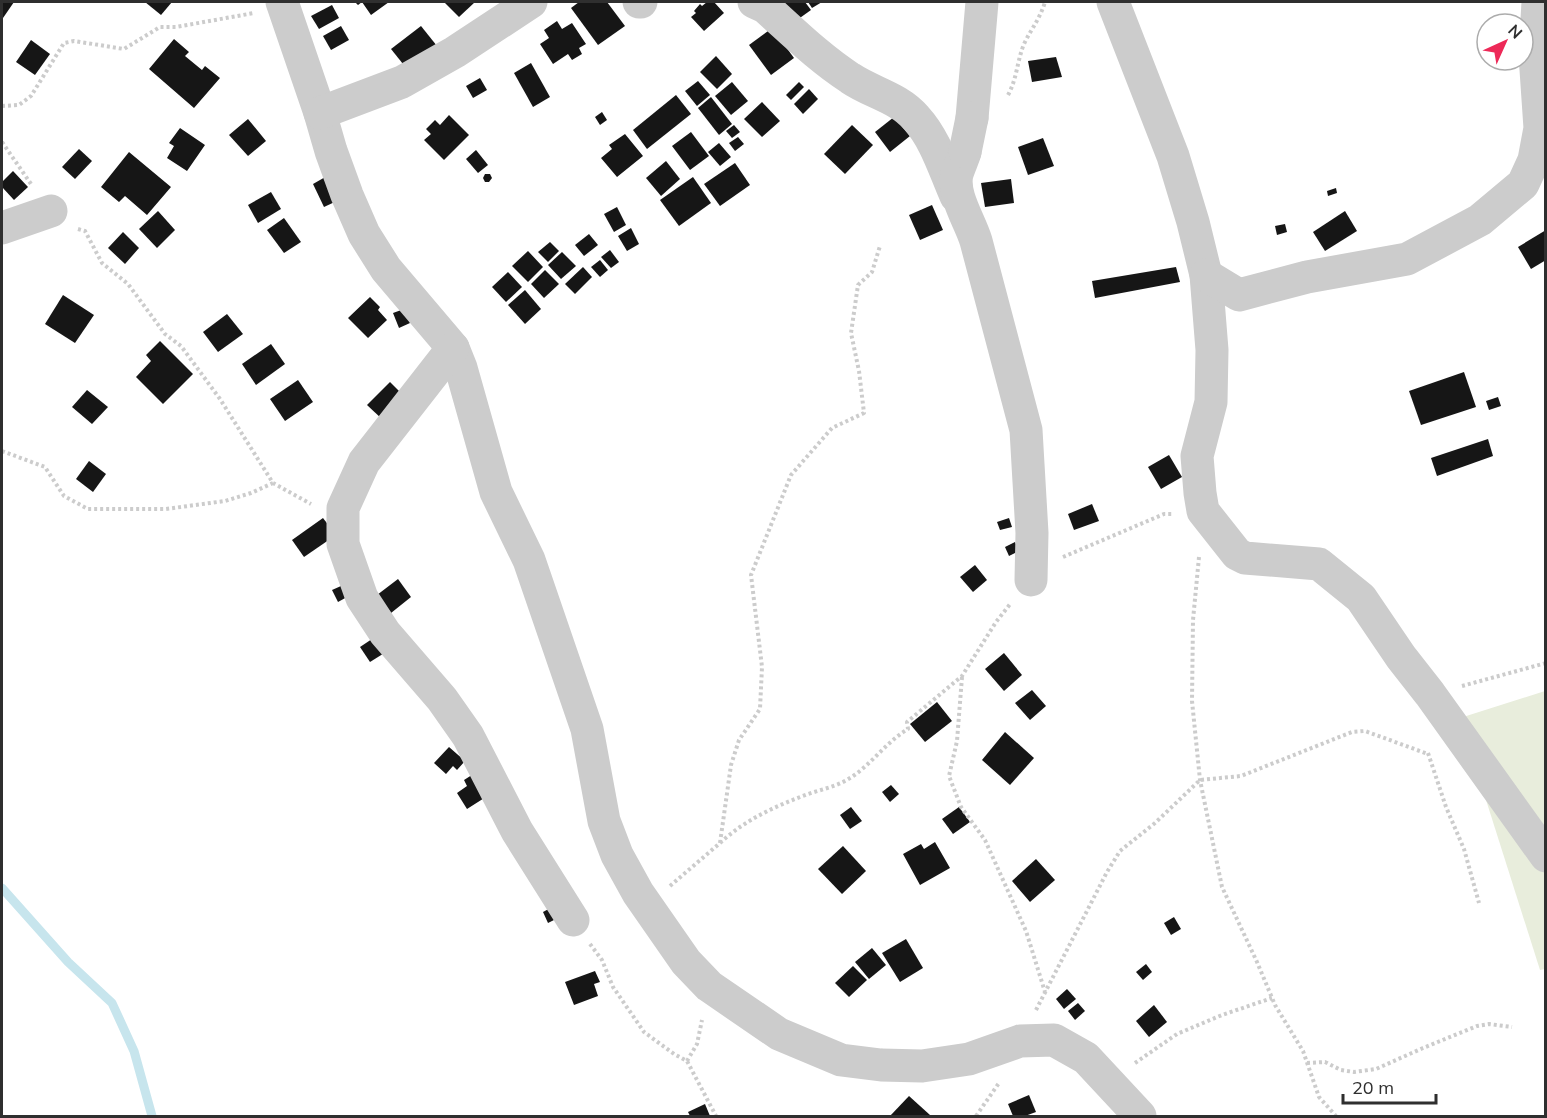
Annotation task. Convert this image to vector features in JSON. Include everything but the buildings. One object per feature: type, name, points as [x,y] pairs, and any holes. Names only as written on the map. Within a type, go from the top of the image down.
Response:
[{"type":"street","points":[[320,113],[402,82],[454,52],[531,2]]},
{"type":"street","points":[[754,2],[765,7],[830,64],[853,80],[902,104],[917,118],[935,145],[970,222],[1026,430],[1032,533],[1031,580]]},
{"type":"street","points":[[957,197],[956,176],[965,152],[972,118],[982,2]]},
{"type":"street","points":[[1113,2],[1173,156],[1206,275],[1212,350],[1211,402],[1197,456],[1203,511],[1236,554],[1245,558],[1319,564],[1361,598],[1545,856]]},
{"type":"street","points":[[1206,275],[1239,295],[1307,277],[1407,259],[1480,220],[1523,184],[1534,160],[1540,128],[1535,55],[1538,2]]},
{"type":"street","points":[[1538,2],[1545,22]]},
{"type":"street","points":[[283,4],[342,184],[364,234],[386,269],[453,348],[461,368],[496,492],[529,560],[587,729],[604,821],[617,855],[638,892],[686,962],[709,986],[779,1034],[841,1060],[881,1065],[922,1066],[969,1059],[1020,1041],[1054,1040],[1086,1058],[1140,1116]]},
{"type":"street","points":[[2,228],[51,211]]},
{"type":"street","points":[[453,348],[364,462],[342,508],[343,544],[362,598],[385,633],[442,699],[468,736],[517,831],[573,920]]},
{"type":"path","points":[[2,106],[19,105],[31,96],[64,43],[74,41],[124,49],[160,27],[209,22],[283,4]]},
{"type":"path","points":[[2,142],[62,225],[85,231],[102,262],[128,284],[165,334],[181,346],[220,399],[273,483],[319,509],[343,544]]},
{"type":"path","points":[[720,843],[731,765],[739,740],[760,709],[762,667],[751,575],[791,475],[832,428],[864,413],[859,371],[851,333],[858,285],[872,272],[880,246]]},
{"type":"path","points":[[2,451],[45,467],[63,496],[88,510],[166,509],[225,501],[273,483]]},
{"type":"path","points":[[638,892],[666,889],[734,830],[756,816],[844,782],[875,759],[908,729],[907,722],[962,676],[996,622],[1031,580],[1055,561],[1164,514],[1203,511],[1193,620],[1192,701],[1200,780],[1222,888],[1272,998],[1303,1051],[1319,1096],[1336,1116]]},
{"type":"path","points":[[1430,694],[1545,663]]},
{"type":"path","points":[[962,676],[957,741],[949,776],[961,807],[985,840],[1026,931],[1045,993]]},
{"type":"path","points":[[1020,1041],[1120,851],[1155,823],[1200,780],[1241,776],[1352,732],[1365,731],[1428,754]]},
{"type":"path","points":[[1426,745],[1446,807],[1464,849],[1479,903]]},
{"type":"path","points":[[573,920],[602,960],[613,987],[644,1032],[687,1061],[716,1116]]},
{"type":"path","points":[[687,1061],[697,1044],[709,986]]},
{"type":"path","points":[[1129,1067],[1177,1034],[1222,1015],[1272,998]]},
{"type":"path","points":[[1307,1063],[1325,1062],[1341,1070],[1354,1072],[1376,1069],[1477,1026],[1489,1024],[1512,1027]]},
{"type":"green space","points":[[1545,691],[1545,969],[1540,970],[1460,718]]},
{"type":"waterway","points":[[2,888],[68,962],[112,1003],[134,1051],[152,1116]]}]
